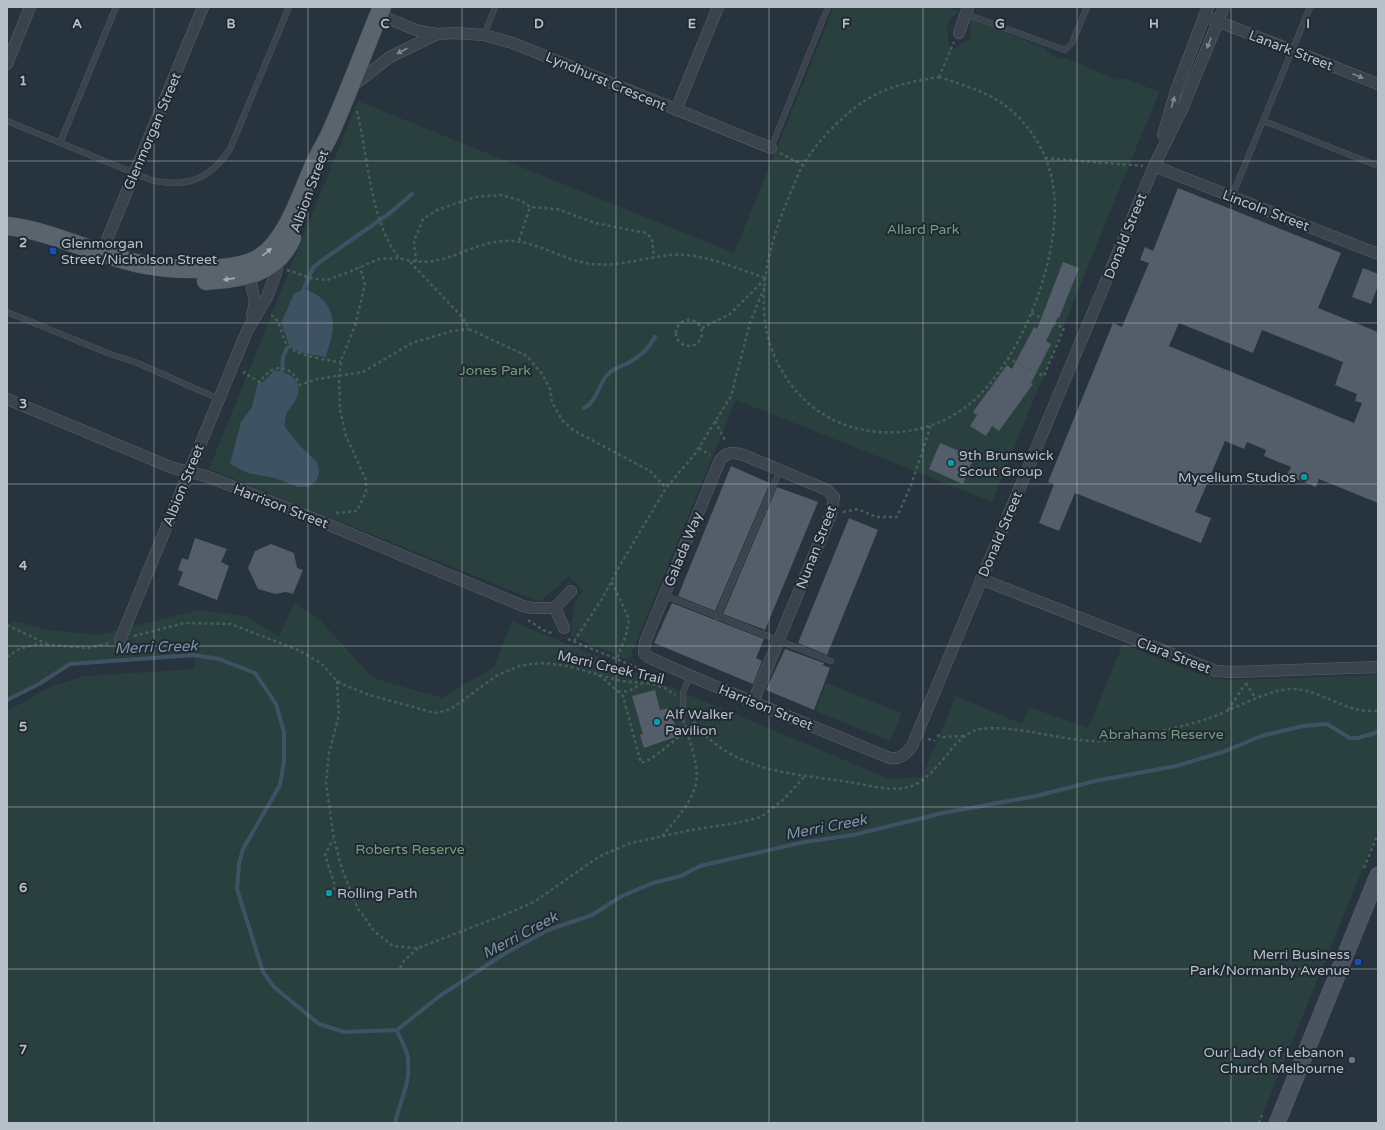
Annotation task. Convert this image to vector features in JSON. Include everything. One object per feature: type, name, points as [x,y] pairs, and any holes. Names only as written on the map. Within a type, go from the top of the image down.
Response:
[{"type":"main road","name":"Albion Street","points":[[278,260],[291,241],[317,175],[329,136],[380,11]]},
{"type":"main road","name":"Albion Street","points":[[248,270],[281,236],[329,136]]},
{"type":"main road","points":[[7,226],[36,230],[101,254],[145,265],[167,268],[248,270],[268,267],[278,260]]},
{"type":"main road","points":[[1277,1123],[1378,875]]},
{"type":"street","points":[[7,64],[30,7]]},
{"type":"street","name":"Glenmorgan Street","points":[[101,254],[203,7]]},
{"type":"street","points":[[676,110],[717,7]]},
{"type":"street","name":"Donald Street","points":[[891,758],[901,757],[912,746],[1154,166],[1183,107],[1224,7]]},
{"type":"street","points":[[959,32],[967,10]]},
{"type":"street","name":"Lyndhurst Crescent","points":[[380,11],[419,31],[437,34],[455,33],[484,35],[548,57],[771,148]]},
{"type":"street","name":"Donald Street","points":[[1154,166],[1177,88],[1206,12]]},
{"type":"street","name":"Lanark Street","points":[[1206,12],[1218,22],[1378,84]]},
{"type":"street","name":"Lyndhurst Crescent","points":[[347,90],[390,57],[437,34]]},
{"type":"street","name":"Lincoln Street","points":[[1154,166],[1378,254]]},
{"type":"street","name":"Albion Street","points":[[120,640],[218,399],[248,331],[267,297],[276,273],[278,260]]},
{"type":"street","name":"Albion Street","points":[[248,270],[255,302],[248,331]]},
{"type":"street","name":"Harrison Street","points":[[7,400],[173,468],[206,476],[308,516],[523,606],[532,608],[555,608]]},
{"type":"street","name":"Nunan Street","points":[[731,452],[780,470],[827,490],[834,496],[831,514],[754,702]]},
{"type":"street","name":"Galada Way","points":[[644,653],[645,642],[720,460],[725,454],[731,452]]},
{"type":"street","name":"Clara Street","points":[[981,579],[1209,670],[1245,677],[1378,667]]},
{"type":"street","points":[[560,633],[555,608],[571,591]]},
{"type":"street","name":"Harrison Street","points":[[644,653],[648,657],[690,676],[891,758]]},
{"type":"lane","points":[[60,143],[116,7]]},
{"type":"lane","points":[[7,121],[151,180],[171,184],[187,183],[205,173],[224,156],[235,138],[289,7]]},
{"type":"lane","points":[[484,35],[495,7]]},
{"type":"lane","points":[[771,148],[828,7]]},
{"type":"lane","points":[[967,10],[1065,50],[1072,44],[1087,7]]},
{"type":"lane","points":[[1232,196],[1310,7]]},
{"type":"lane","points":[[1264,121],[1378,166]]},
{"type":"lane","points":[[7,312],[110,354],[135,362],[218,399]]},
{"type":"lane","points":[[718,617],[780,470]]},
{"type":"lane","points":[[664,595],[832,661]]},
{"type":"lane","points":[[683,705],[683,692],[690,676]]},
{"type":"path","points":[[939,77],[959,32]]},
{"type":"path","points":[[939,77],[985,94],[1011,110],[1036,140],[1046,158],[1055,197],[1052,239],[1046,272],[1031,313],[1007,358],[996,374],[973,401],[947,419],[930,425],[903,432],[870,431],[843,424],[828,417],[816,409],[793,387],[776,361],[770,345],[765,316],[766,278],[769,253],[778,222],[803,165],[847,113],[871,97],[899,84],[939,77]]},
{"type":"path","points":[[357,110],[378,216],[392,249],[399,258]]},
{"type":"path","points":[[771,148],[803,165]]},
{"type":"path","points":[[1046,158],[1154,166]]},
{"type":"path","points":[[416,262],[414,241],[423,219],[437,210],[474,197],[491,195],[513,198],[522,201],[530,207],[557,209],[595,223],[646,233],[652,238],[654,258]]},
{"type":"path","points":[[519,240],[530,207]]},
{"type":"path","points":[[303,276],[327,280],[379,259],[399,258],[416,262],[455,256],[474,248],[502,241],[519,240],[563,257],[592,264],[670,255],[691,256],[766,278]]},
{"type":"path","points":[[410,261],[463,318],[469,329],[527,356],[542,374],[550,389],[552,402],[562,420],[573,430],[594,443],[650,471],[666,488]]},
{"type":"path","points":[[335,514],[357,511],[366,492],[366,480],[346,436],[340,410],[339,375],[341,362],[355,326],[365,284],[360,267]]},
{"type":"path","points":[[702,328],[730,314],[766,278]]},
{"type":"path","points":[[574,641],[602,599],[666,488],[695,454],[731,396],[750,323],[766,286]]},
{"type":"path","points":[[1007,358],[1044,376],[1064,328],[1031,313]]},
{"type":"path","points":[[270,315],[277,320],[289,348],[299,353],[341,362]]},
{"type":"path","points":[[688,320],[696,322],[702,328],[702,336],[694,345],[682,343],[677,337],[678,328],[683,321],[688,320]]},
{"type":"path","points":[[247,366],[244,373],[260,382],[267,372],[276,368],[289,370],[296,377],[300,385],[317,379],[363,372],[412,344],[429,338],[469,329]]},
{"type":"path","points":[[715,422],[731,452]]},
{"type":"path","points":[[831,514],[858,509],[876,517],[897,517],[909,491],[930,425]]},
{"type":"path","points":[[611,581],[629,619],[626,635],[617,659]]},
{"type":"path","points":[[523,606],[522,616],[542,630],[560,633],[574,641],[642,669]]},
{"type":"path","name":"Merri Creek Trail","points":[[7,657],[29,645],[88,648],[184,623],[231,624],[298,650],[321,663],[337,681],[368,694],[435,713],[451,709],[484,683],[519,666],[530,664],[568,666],[640,684],[653,684],[665,688],[677,697],[697,727],[726,750],[771,770],[804,777],[890,788],[911,786],[933,772],[966,736],[972,732],[983,729],[1016,731],[1095,741],[1115,740],[1202,720],[1256,699],[1285,690],[1299,690],[1320,696],[1352,709],[1378,711]]},
{"type":"path","points":[[7,625],[50,645]]},
{"type":"path","points":[[598,674],[623,696],[641,763],[653,759],[664,748],[687,732]]},
{"type":"path","points":[[1245,677],[1248,689],[1256,699]]},
{"type":"path","points":[[1228,710],[1245,677]]},
{"type":"path","points":[[337,681],[339,715],[329,753],[326,783],[334,839],[342,869],[357,907],[375,932],[393,946],[418,948]]},
{"type":"path","points":[[617,692],[628,691],[640,684]]},
{"type":"path","points":[[662,836],[687,805],[696,787],[696,761],[681,712],[683,705]]},
{"type":"path","points":[[937,735],[943,737],[966,736]]},
{"type":"path","points":[[400,968],[404,961],[418,948],[504,916],[534,902],[600,856],[631,844],[662,836],[737,823],[760,817],[783,800],[804,777]]},
{"type":"path","points":[[329,893],[333,892],[335,886],[325,855],[334,839]]},
{"type":"green space","points":[[834,7],[945,7],[959,11],[950,19],[947,26],[949,46],[954,48],[970,39],[971,18],[1045,48],[1057,58],[1066,58],[1117,80],[1124,78],[1159,92],[992,502],[736,400],[629,660],[571,636],[574,604],[583,591],[569,576],[540,602],[209,469],[358,101],[734,253]]},
{"type":"green space","points":[[295,602],[321,621],[373,678],[442,698],[494,667],[512,621],[890,779],[922,777],[956,696],[1022,724],[1029,707],[1088,728],[1123,644],[1199,674],[1227,680],[1378,675],[1378,831],[1259,1123],[7,1123],[7,711],[52,686],[85,676],[195,669],[194,655],[70,664],[39,684],[7,700],[7,625],[15,621],[48,630],[99,635],[198,610],[246,616],[279,636]]},
{"type":"green space","points":[[826,683],[902,713],[890,741],[815,711]]},
{"type":"water","points":[[304,289],[312,292],[324,301],[331,312],[333,327],[326,357],[299,352],[290,347],[281,323],[294,294]]},
{"type":"water","points":[[274,371],[283,372],[292,376],[299,388],[297,397],[286,416],[285,427],[299,445],[317,462],[319,472],[317,480],[309,487],[298,487],[275,478],[248,473],[230,464],[241,422],[252,407],[258,382],[262,383]]},
{"type":"building","points":[[1178,188],[1341,253],[1318,308],[1378,332],[1378,503],[1319,479],[1316,487],[1287,475],[1291,467],[1264,456],[1266,450],[1247,442],[1244,449],[1225,441],[1195,512],[1211,518],[1201,543],[1075,493],[1059,531],[1039,523],[1054,484],[1048,482],[1113,323],[1122,327],[1149,263],[1140,260],[1145,247],[1153,251]],"holes":[[[1179,323],[1253,353],[1262,330],[1343,362],[1335,385],[1357,394],[1355,401],[1362,403],[1354,423],[1169,346]]]},
{"type":"building","points":[[1063,262],[1079,268],[1059,318],[1058,317],[1046,341],[1051,344],[1031,383],[1033,384],[999,431],[992,426],[986,436],[970,426],[977,415],[973,412],[1007,365],[1012,369],[1034,327],[1037,329]]},
{"type":"building","points":[[1363,268],[1378,274],[1378,286],[1371,304],[1352,297]]},
{"type":"building","name":"9th Brunswick Scout Group","points":[[940,443],[974,457],[963,484],[929,469]]},
{"type":"building","points":[[731,466],[770,483],[715,611],[678,596]]},
{"type":"building","points":[[777,487],[818,502],[765,630],[723,614]]},
{"type":"building","points":[[849,518],[878,530],[827,655],[798,643]]},
{"type":"building","points":[[195,538],[227,549],[221,562],[229,566],[217,600],[178,585],[183,572],[178,570],[182,558],[188,560]]},
{"type":"building","points":[[271,544],[294,553],[297,568],[303,570],[293,594],[286,592],[275,594],[258,589],[248,568],[255,551]]},
{"type":"building","points":[[672,603],[764,639],[756,658],[762,661],[753,684],[654,643]]},
{"type":"building","points":[[785,649],[824,663],[823,665],[830,668],[814,710],[766,690]]},
{"type":"building","name":"Alf Walker Pavilion","points":[[655,690],[660,710],[670,708],[678,736],[644,748],[640,735],[643,734],[632,696]]},
{"type":"waterway","points":[[302,293],[313,268],[390,213],[412,194]]},
{"type":"waterway","points":[[584,408],[592,401],[605,377],[616,368],[628,363],[640,355],[647,349],[655,337]]},
{"type":"waterway","points":[[282,371],[283,357],[287,348]]},
{"type":"waterway","name":"Merri Creek","points":[[7,700],[39,684],[70,664],[194,655],[219,659],[255,673],[276,704],[284,732],[284,761],[280,785],[243,849],[239,864],[237,889],[263,972],[274,987],[319,1024],[344,1032],[397,1030],[441,995],[504,954],[548,930],[592,915],[622,896],[653,883],[681,876],[700,866],[804,842],[853,835],[943,813],[1036,796],[1095,781],[1176,766],[1223,752],[1261,736],[1303,726],[1327,724],[1350,738],[1358,738],[1378,732]]},
{"type":"waterway","points":[[395,1123],[407,1084],[409,1067],[406,1051],[397,1030]]},
{"type":"place","name":"Glenmorgan Street/Nicholson Street","points":[[53,251]]},
{"type":"place","name":"9th Brunswick Scout Group","points":[[951,463]]},
{"type":"place","name":"Mycelium Studios","points":[[1304,477]]},
{"type":"place","name":"Alf Walker Pavilion","points":[[657,722]]},
{"type":"place","name":"Rolling Path","points":[[329,893]]},
{"type":"place","name":"Merri Business Park/Normanby Avenue","points":[[1358,962]]},
{"type":"place","name":"Our Lady of Lebanon Church Melbourne","points":[[1352,1060]]},
{"type":"park label","name":"Allard Park","points":[[923,229]]},
{"type":"park label","name":"Jones Park","points":[[495,370]]},
{"type":"park label","name":"Abrahams Reserve","points":[[1161,734]]},
{"type":"park label","name":"Roberts Reserve","points":[[410,849]]}]
